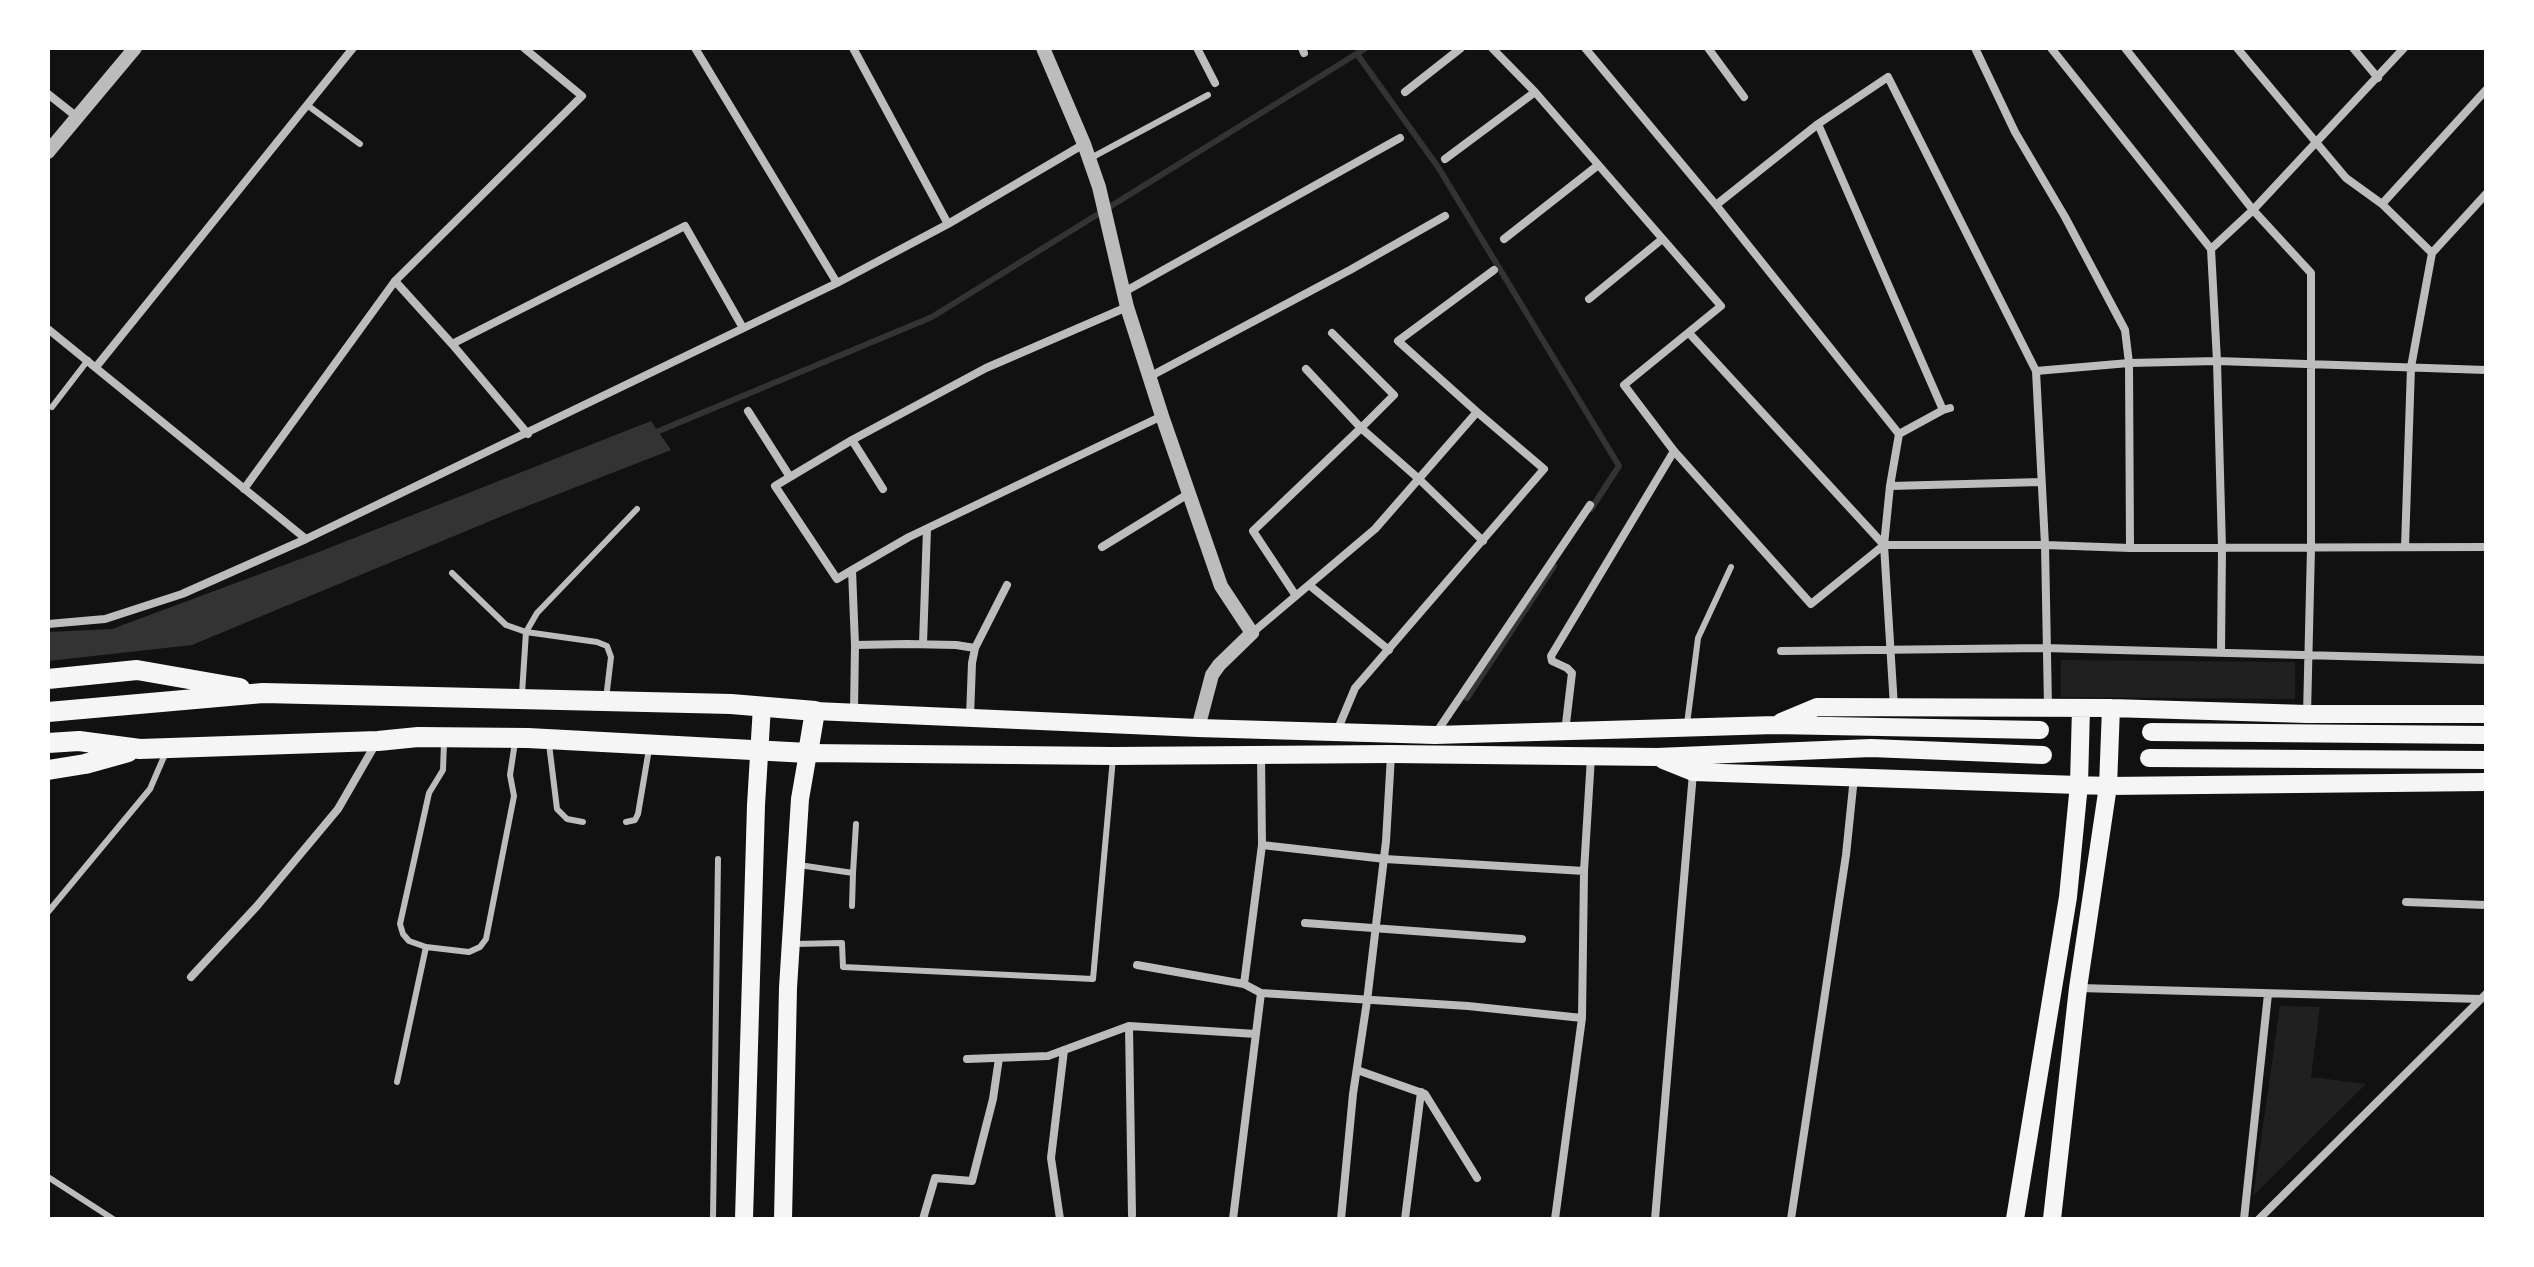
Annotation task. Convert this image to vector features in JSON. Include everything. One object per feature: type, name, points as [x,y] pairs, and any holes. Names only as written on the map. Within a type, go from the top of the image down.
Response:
[{"type":"highway","points":[[48,679],[137,670],[263,693]]},
{"type":"highway","points":[[48,712],[263,693],[762,706],[815,711],[808,753],[515,738],[418,737],[140,749],[79,741],[48,743]]},
{"type":"highway","points":[[48,770],[140,749]]},
{"type":"main road","points":[[744,1219],[756,805],[762,706]]},
{"type":"main road","points":[[1775,725],[1817,707],[2048,707],[2307,714],[2486,714]]},
{"type":"main road","points":[[2015,1219],[2068,897],[2079,784],[2081,708]]},
{"type":"main road","points":[[2052,1219],[2078,988],[2108,786],[2111,708]]},
{"type":"main road","points":[[815,711],[1435,735],[1775,725],[2040,730]]},
{"type":"main road","points":[[2151,732],[2486,735]]},
{"type":"main road","points":[[783,1219],[790,944],[800,799],[808,753],[1657,757],[1871,748],[2043,755]]},
{"type":"main road","points":[[1657,757],[1693,772],[2108,786],[2486,782]]},
{"type":"main road","points":[[2149,758],[2486,760]]},
{"type":"street","points":[[48,152],[135,48]]},
{"type":"street","points":[[96,367],[353,48]]},
{"type":"street","points":[[244,489],[395,281],[582,96],[524,48]]},
{"type":"street","points":[[695,48],[837,283]]},
{"type":"street","points":[[853,48],[948,224]]},
{"type":"street","points":[[1043,48],[1099,187],[1126,299],[1188,494],[1221,586],[1252,633]]},
{"type":"street","points":[[1197,48],[1215,83]]},
{"type":"street","points":[[1405,92],[1461,48]]},
{"type":"street","points":[[1492,48],[1535,92],[1721,306],[1624,385],[1674,451],[1811,604],[1884,545],[2486,547]]},
{"type":"street","points":[[1585,48],[1716,205],[1899,434],[1884,545],[1894,707]]},
{"type":"street","points":[[1708,48],[1744,97]]},
{"type":"street","points":[[1975,48],[2015,132],[2121,320],[2129,363],[2130,548]]},
{"type":"street","points":[[2051,48],[2211,249],[2222,548],[2221,652]]},
{"type":"street","points":[[2125,48],[2253,210],[2311,273],[2311,548],[2307,714]]},
{"type":"street","points":[[2237,48],[2346,178],[2382,204],[2432,253]]},
{"type":"street","points":[[2353,48],[2378,78]]},
{"type":"street","points":[[2211,249],[2253,210],[2404,48]]},
{"type":"street","points":[[1716,205],[1818,124],[1888,77],[2036,371],[2045,545],[2048,707]]},
{"type":"street","points":[[2382,204],[2486,90]]},
{"type":"street","points":[[1445,159],[1535,92]]},
{"type":"street","points":[[48,94],[77,117]]},
{"type":"street","points":[[1818,124],[1946,409],[1899,434]]},
{"type":"street","points":[[1162,416],[927,529],[837,579],[775,486],[852,440],[986,368],[1126,299],[1400,138]]},
{"type":"street","points":[[48,624],[105,619],[182,594],[306,539],[837,283],[948,224],[1084,144]]},
{"type":"street","points":[[1504,239],[1597,166]]},
{"type":"street","points":[[2405,547],[2411,367],[2432,253],[2486,194]]},
{"type":"street","points":[[1149,377],[1445,216]]},
{"type":"street","points":[[452,344],[685,226],[743,328]]},
{"type":"street","points":[[1589,299],[1661,240]]},
{"type":"street","points":[[1336,732],[1355,688],[1544,469],[1398,341],[1494,270]]},
{"type":"street","points":[[395,281],[528,434]]},
{"type":"street","points":[[48,329],[306,539]]},
{"type":"street","points":[[1296,596],[1253,531],[1394,395],[1332,333]]},
{"type":"street","points":[[1689,333],[1884,545]]},
{"type":"street","points":[[2036,371],[2129,363],[2217,361],[2486,370]]},
{"type":"street","points":[[1306,369],[1361,428],[1483,541]]},
{"type":"street","points":[[748,411],[790,477]]},
{"type":"street","points":[[1198,728],[1212,675],[1219,665],[1252,633],[1367,536],[1477,412]]},
{"type":"street","points":[[852,440],[883,489]]},
{"type":"street","points":[[1565,732],[1572,673],[1552,661],[1551,656],[1674,451]]},
{"type":"street","points":[[1890,486],[2041,482]]},
{"type":"street","points":[[1102,547],[1188,494]]},
{"type":"street","points":[[1435,735],[1590,505]]},
{"type":"street","points":[[923,644],[927,529]]},
{"type":"street","points":[[852,570],[854,713]]},
{"type":"street","points":[[970,718],[975,648],[1007,585]]},
{"type":"street","points":[[1309,585],[1389,650]]},
{"type":"street","points":[[855,645],[923,644],[975,648]]},
{"type":"street","points":[[1781,651],[2045,648],[2486,660]]},
{"type":"street","points":[[191,977],[257,906],[338,809],[378,741]]},
{"type":"street","points":[[1244,984],[1262,845],[1261,754]]},
{"type":"street","points":[[1341,1219],[1385,859],[1391,754]]},
{"type":"street","points":[[1555,1219],[1582,1018],[1584,871],[1591,756]]},
{"type":"street","points":[[1655,1219],[1693,772]]},
{"type":"street","points":[[1791,1219],[1846,855],[1854,777]]},
{"type":"street","points":[[1262,845],[1385,859],[1584,871]]},
{"type":"street","points":[[2406,902],[2486,905]]},
{"type":"street","points":[[1305,923],[1522,939]]},
{"type":"street","points":[[1137,965],[1244,984],[1261,993],[1468,1006],[1582,1018]]},
{"type":"street","points":[[2078,988],[2484,996]]},
{"type":"street","points":[[1233,1219],[1261,993]]},
{"type":"street","points":[[2244,1219],[2268,994]]},
{"type":"street","points":[[2259,1219],[2484,996]]},
{"type":"street","points":[[967,1059],[1048,1056],[1129,1026],[1256,1034]]},
{"type":"street","points":[[1129,1026],[1132,1215]]},
{"type":"street","points":[[1060,1219],[1051,1158],[1064,1050]]},
{"type":"street","points":[[923,1219],[935,1178],[972,1181],[993,1099],[999,1058]]},
{"type":"street","points":[[1357,1070],[1425,1094],[1477,1178]]},
{"type":"street","points":[[1405,1219],[1421,1092]]},
{"type":"lane","points":[[1089,159],[1208,95]]},
{"type":"lane","points":[[307,105],[360,144]]},
{"type":"lane","points":[[52,407],[88,360]]},
{"type":"lane","points":[[521,699],[526,632],[537,613],[637,509]]},
{"type":"lane","points":[[1686,729],[1698,638],[1731,567]]},
{"type":"lane","points":[[452,573],[506,625],[526,632],[607,646],[611,657],[606,701]]},
{"type":"lane","points":[[444,738],[443,770],[429,793],[400,924],[409,941],[426,947],[469,952],[480,947],[486,939],[514,796],[510,775],[515,738]]},
{"type":"lane","points":[[548,739],[557,809],[567,819],[583,822]]},
{"type":"lane","points":[[626,822],[635,820],[638,814],[650,745]]},
{"type":"lane","points":[[48,912],[150,789],[168,748]]},
{"type":"lane","points":[[790,944],[842,943],[843,967],[1093,979],[1113,756]]},
{"type":"lane","points":[[852,906],[856,824]]},
{"type":"lane","points":[[713,1219],[718,859]]},
{"type":"lane","points":[[795,865],[853,873]]},
{"type":"lane","points":[[397,1082],[426,947]]},
{"type":"lane","points":[[48,1177],[113,1219]]},
{"type":"shaded area","points":[[651,421],[671,450],[507,514],[192,645],[48,661],[48,632],[112,629],[311,555]]},
{"type":"shaded area","points":[[2061,660],[2295,662],[2295,699],[2061,697]]},
{"type":"shaded area","points":[[2280,1006],[2320,1007],[2311,1077],[2366,1084],[2253,1196]]},
{"type":"waterway","points":[[654,433],[932,317],[1366,48]]},
{"type":"waterway","points":[[1357,54],[1438,167],[1619,466],[1591,509]]},
{"type":"waterway","points":[[1467,698],[1554,566]]}]
